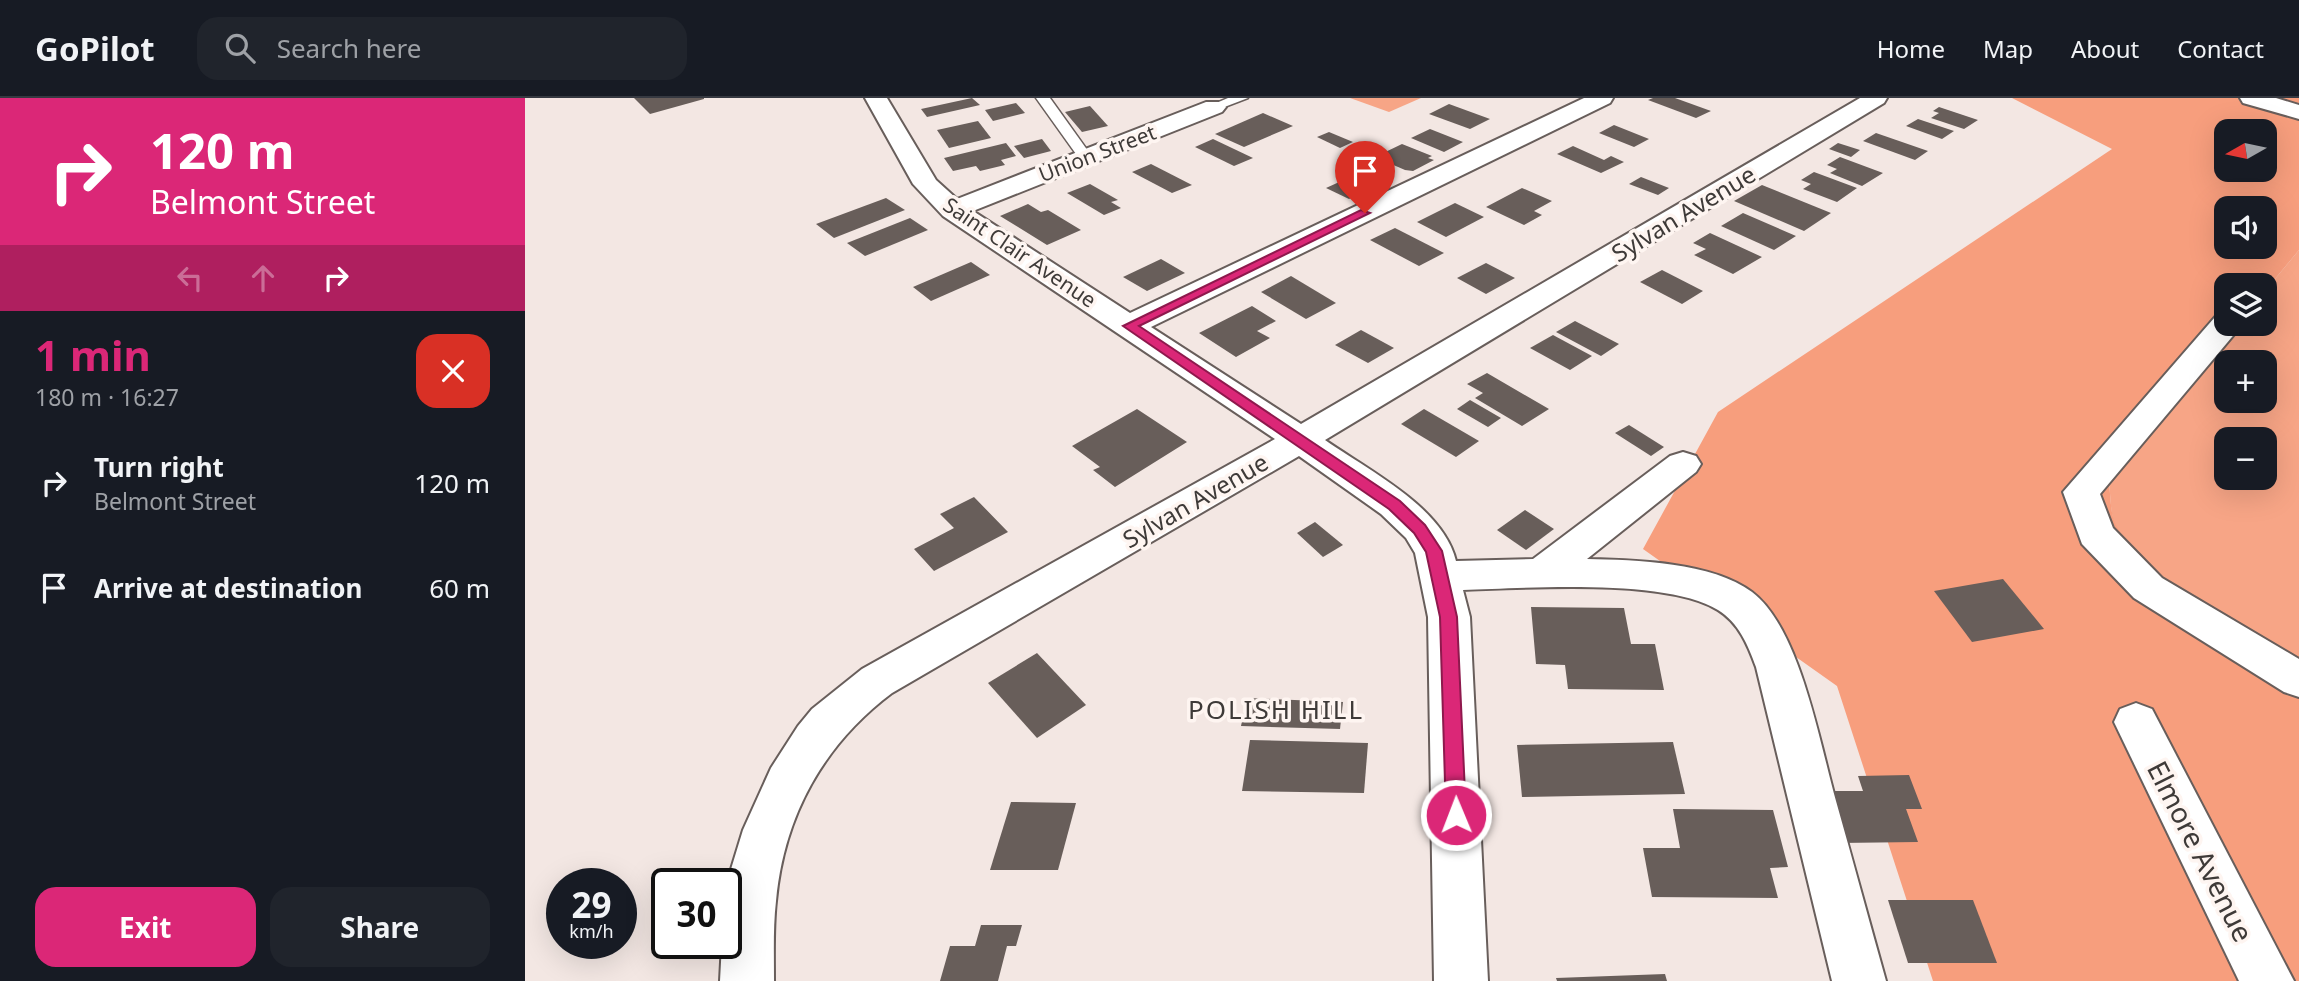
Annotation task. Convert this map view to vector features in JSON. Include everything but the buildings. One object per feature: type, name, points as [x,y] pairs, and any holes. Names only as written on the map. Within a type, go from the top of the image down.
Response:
[{"type":"street","name":"Saint Clair Avenue","points":[[876,98],[926,184],[953,210],[1394,505],[1419,529],[1434,551],[1442,576],[1449,617],[1455,732],[1461,981]]},
{"type":"street","points":[[1129,326],[1602,98]]},
{"type":"street","name":"Sylvan Avenue","points":[[747,981],[750,900],[767,835],[805,752],[826,724],[848,702],[889,674],[1300,440],[1876,98]]},
{"type":"street","points":[[2251,98],[2299,112]]},
{"type":"street","name":"Union Street","points":[[953,210],[1086,158],[1206,103]]},
{"type":"street","points":[[2216,336],[2081,492],[2096,534],[2148,588],[2299,680]]},
{"type":"street","points":[[1540,575],[1683,464]]},
{"type":"street","points":[[1442,576],[1540,575],[1671,579],[1703,586],[1731,597],[1751,614],[1765,635],[1777,667],[1859,981]]},
{"type":"street","name":"Elmore Avenue","points":[[2136,722],[2267,981]]},
{"type":"lane","points":[[1043,98],[1086,158]]},
{"type":"lane","name":"Union Street","points":[[1206,103],[1241,98]]},
{"type":"shaded area","points":[[1350,98],[1421,98],[1389,112]]},
{"type":"shaded area","points":[[2012,98],[2299,98],[2299,250],[2277,277],[2277,273],[2214,273],[2214,336],[2228,336],[2217,350],[2214,350],[2214,354],[2109,484],[2112,512],[2117,527],[2132,548],[2151,567],[2174,586],[2225,619],[2299,658],[2299,981],[1933,981],[1837,686],[1643,549],[1718,412],[2112,149]]},
{"type":"shaded area","points":[[2299,250],[2299,658],[2225,619],[2173,586],[2131,548],[2116,527],[2113,517],[2109,484],[2214,354],[2214,413],[2277,413],[2277,350],[2217,350],[2228,336],[2277,336],[2277,277]]},
{"type":"district","name":"POLISH HILL","points":[[1276,709]]},
{"type":"route","points":[[1365,213],[1129,326],[1394,505],[1419,529],[1434,551],[1442,576],[1449,617],[1456,815]]}]
